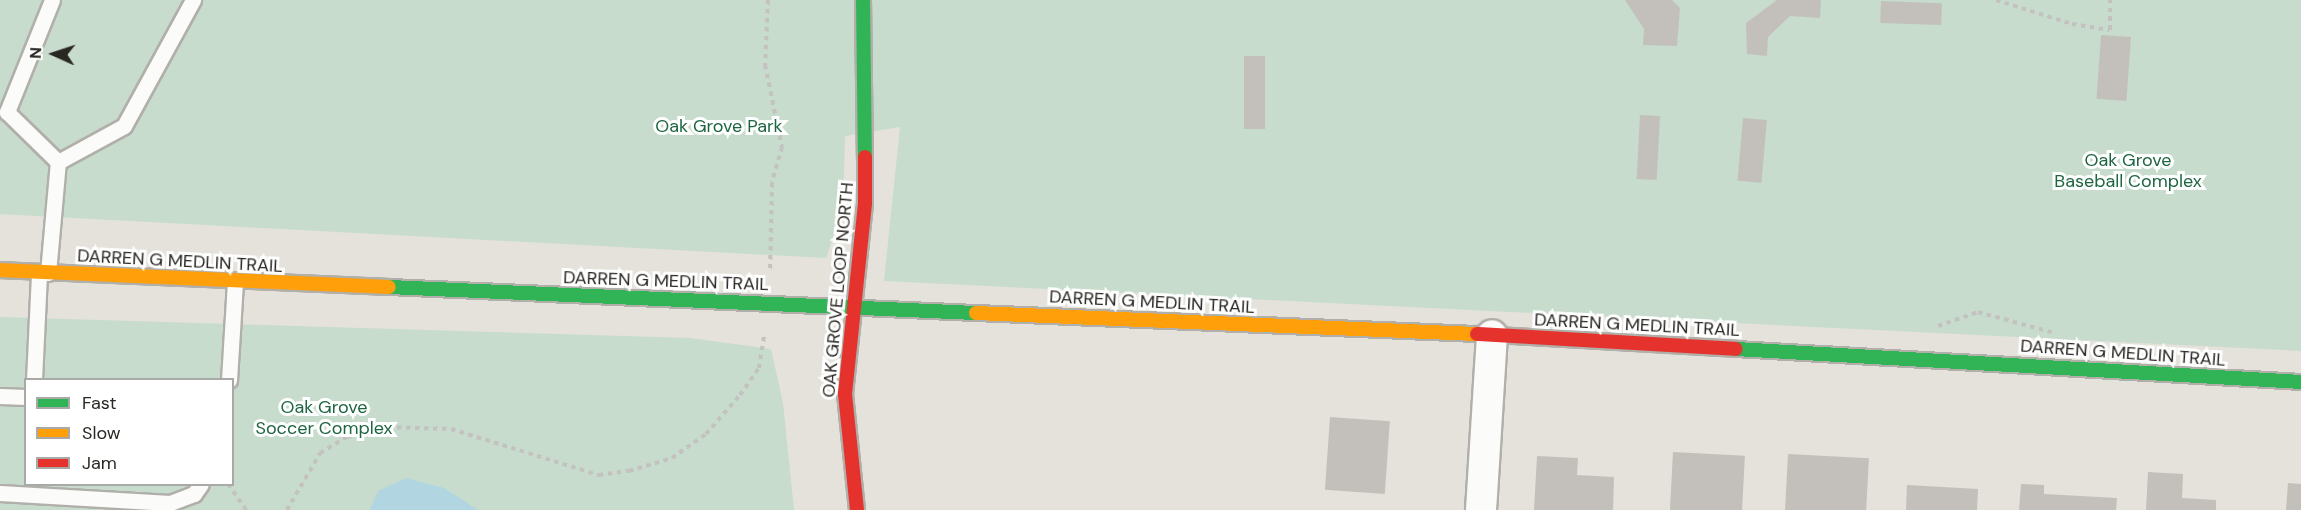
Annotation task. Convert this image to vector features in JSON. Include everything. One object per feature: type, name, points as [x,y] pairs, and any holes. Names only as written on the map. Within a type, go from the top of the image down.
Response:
[{"type":"street","name":"OAK GROVE LOOP NORTH","points":[[857,510],[845,394],[866,203],[863,0]]},
{"type":"street","name":"DARREN G MEDLIN TRAIL","points":[[0,270],[1492,335],[2301,382]]},
{"type":"street","points":[[1481,510],[1492,335]]},
{"type":"lane","points":[[52,0],[6,112],[58,162]]},
{"type":"lane","points":[[58,162],[124,126],[193,0]]},
{"type":"lane","points":[[34,378],[44,272],[58,162]]},
{"type":"lane","points":[[229,378],[235,282]]},
{"type":"lane","points":[[0,396],[24,397]]},
{"type":"lane","points":[[0,493],[170,503],[194,494],[200,486]]},
{"type":"path","points":[[287,510],[320,453],[347,437],[379,427],[451,429],[599,475],[629,471],[672,458],[706,434],[759,368],[769,304],[772,183],[782,147],[765,65],[768,0]]},
{"type":"path","points":[[1996,0],[2072,24],[2110,30],[2110,0]]},
{"type":"path","points":[[229,486],[246,510]]},
{"type":"green space","name":"Oak Grove Baseball Complex","points":[[0,0],[2301,0],[2301,351],[884,281],[900,127],[845,136],[843,208],[826,258],[0,214]]},
{"type":"green space","name":"Oak Grove Soccer Complex","points":[[0,317],[690,338],[771,349],[783,403],[794,510],[0,510]]},
{"type":"water","points":[[406,478],[444,488],[478,510],[370,510],[378,491]]},
{"type":"building","points":[[1625,0],[1672,0],[1680,8],[1677,46],[1643,45],[1644,29]]},
{"type":"building","points":[[1777,0],[1821,0],[1820,18],[1790,16],[1768,37],[1767,56],[1747,54],[1746,23]]},
{"type":"building","points":[[1881,1],[1942,3],[1941,25],[1880,23]]},
{"type":"building","points":[[2101,35],[2131,37],[2126,101],[2097,99]]},
{"type":"building","points":[[1244,56],[1265,56],[1265,129],[1244,129]]},
{"type":"building","points":[[1640,115],[1660,116],[1657,180],[1637,179]]},
{"type":"building","points":[[1743,118],[1767,120],[1761,183],[1738,181]]},
{"type":"building","points":[[1330,417],[1390,421],[1385,494],[1325,490]]},
{"type":"building","points":[[1673,452],[1745,456],[1742,510],[1670,510]]},
{"type":"building","points":[[1788,454],[1869,458],[1866,510],[1785,510]]},
{"type":"building","points":[[1537,456],[1578,458],[1577,475],[1614,477],[1613,510],[1534,510]]},
{"type":"building","points":[[2148,472],[2183,474],[2182,498],[2216,500],[2216,510],[2146,510]]},
{"type":"building","points":[[2288,483],[2301,484],[2301,510],[2286,510]]},
{"type":"building","points":[[2021,484],[2044,485],[2044,494],[2117,498],[2116,510],[2019,510]]},
{"type":"building","points":[[1907,485],[1978,489],[1977,510],[1906,510]]},
{"type":"traffic: fast","points":[[863,0],[865,157]]},
{"type":"traffic: fast","points":[[389,287],[976,313]]},
{"type":"traffic: fast","points":[[1736,349],[2301,382]]},
{"type":"traffic: slow","points":[[0,270],[389,287]]},
{"type":"traffic: slow","points":[[976,313],[1477,334]]},
{"type":"traffic: jam","points":[[857,510],[845,394],[865,203],[865,157]]},
{"type":"traffic: jam","points":[[1477,334],[1736,349]]},
{"type":"park label","name":"Oak Grove Park","points":[[719,126]]}]
